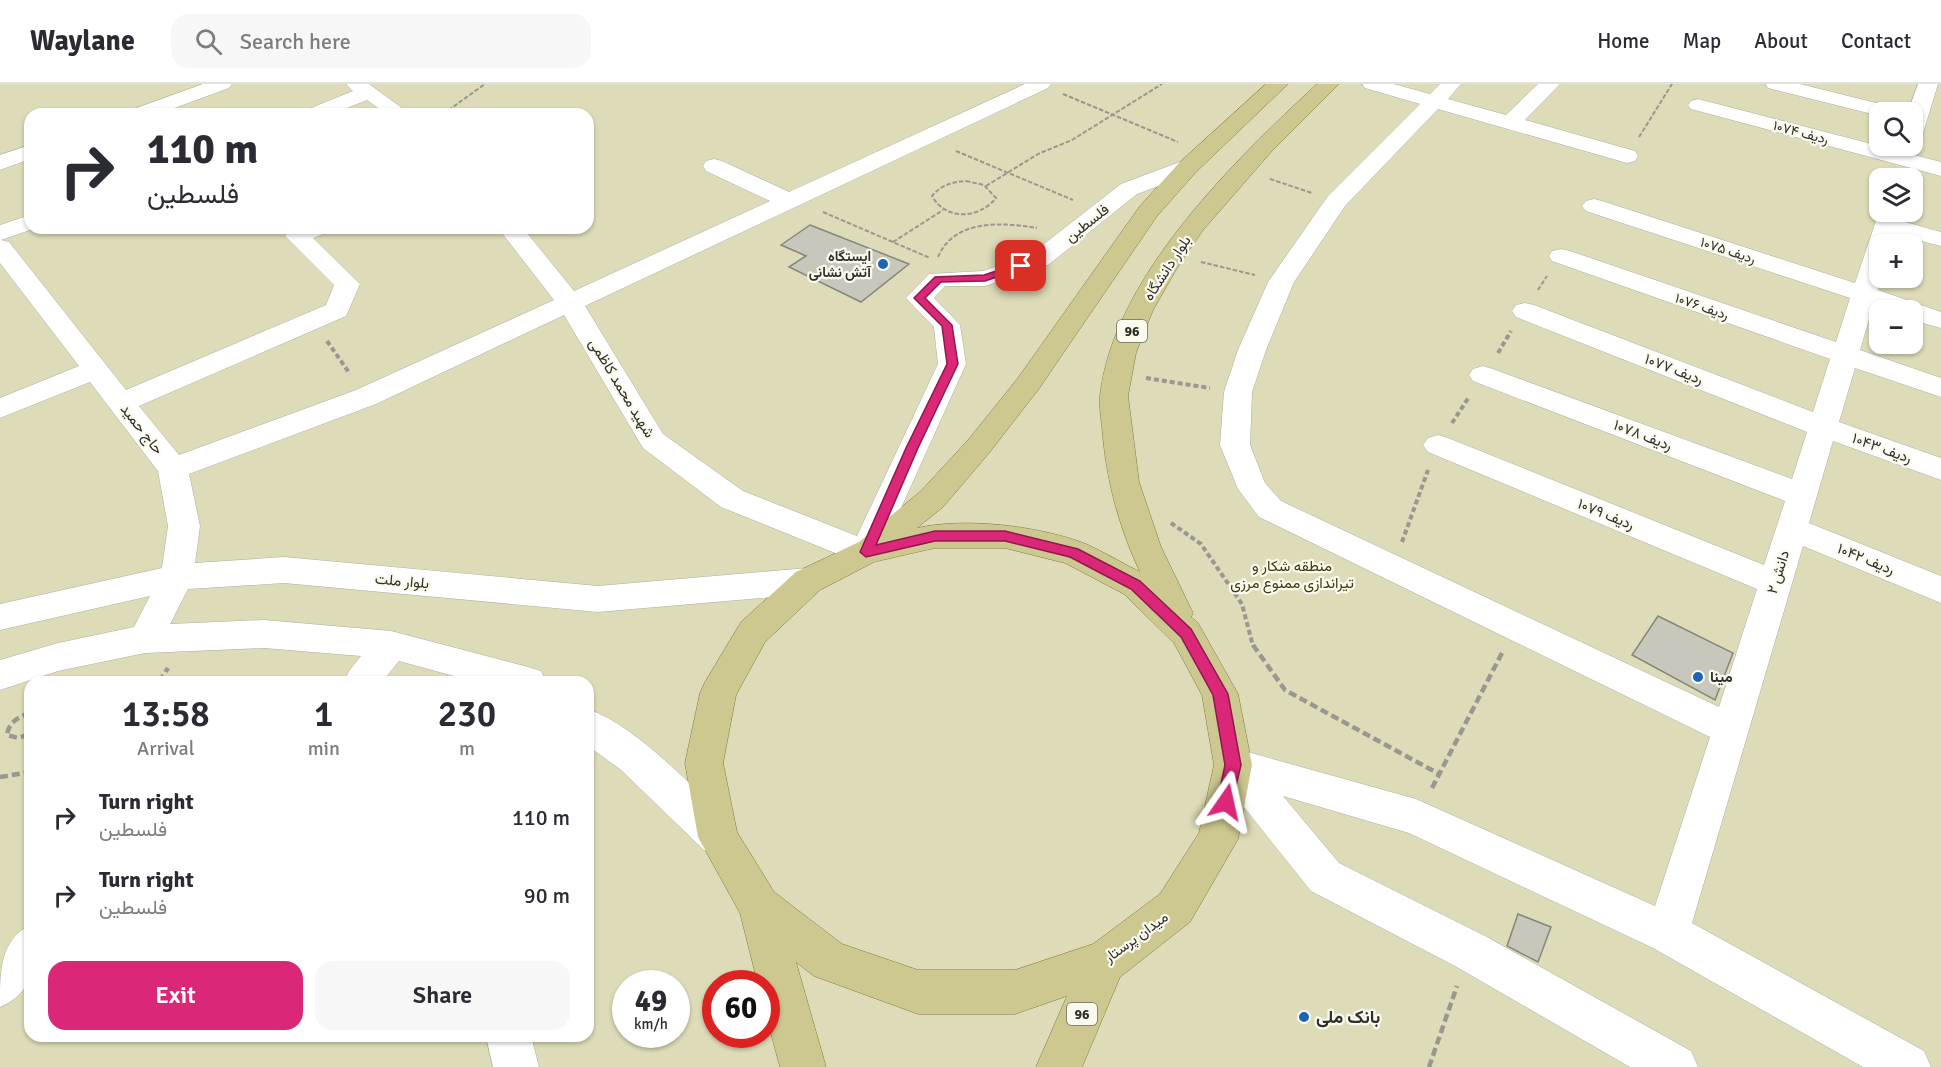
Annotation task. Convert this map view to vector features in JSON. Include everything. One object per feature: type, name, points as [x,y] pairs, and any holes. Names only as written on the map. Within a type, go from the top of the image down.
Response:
[{"type":"main road","name":"96","points":[[866,552],[932,499],[979,446],[1028,384],[1148,211],[1188,167],[1278,84]]},
{"type":"main road","name":"بلوار دانشگاه","points":[[1186,633],[1148,557],[1128,505],[1119,460],[1114,397],[1124,350],[1147,296],[1197,223],[1231,180],[1329,84]]},
{"type":"main road","name":"میدان پرستار","points":[[935,536],[1005,536],[1074,553],[1136,585],[1186,633],[1220,694],[1233,765],[1218,839],[1175,908],[1105,962],[1015,992],[918,992],[829,961],[759,906],[718,837],[704,763],[718,693],[753,632],[808,581],[866,552],[935,536]]},
{"type":"main road","name":"96","points":[[759,906],[803,1067]]},
{"type":"main road","name":"96","points":[[1059,1067],[1105,962]]},
{"type":"street","points":[[155,108],[222,84]]},
{"type":"street","points":[[1372,84],[1442,93],[1509,124],[1627,156]]},
{"type":"street","points":[[1509,124],[1550,84]]},
{"type":"street","points":[[1775,84],[1869,107]]},
{"type":"street","points":[[1923,106],[1928,84]]},
{"type":"street","points":[[1934,84],[1941,86]]},
{"type":"street","points":[[173,469],[366,397],[569,301],[926,138],[1035,85]]},
{"type":"street","points":[[325,108],[363,88],[391,108]]},
{"type":"street","points":[[1442,93],[1336,201],[1281,282],[1252,350],[1238,392],[1236,444],[1244,471],[1253,489],[1270,509],[1730,729]]},
{"type":"street","name":"ردیف ۱۰۷۴","points":[[1698,105],[1941,169]]},
{"type":"street","points":[[0,163],[24,154]]},
{"type":"street","points":[[714,166],[789,201]]},
{"type":"street","name":"فلسطین","points":[[866,552],[952,364],[947,325],[919,298],[938,279],[985,278],[1039,260],[1129,189],[1188,167]]},
{"type":"street","name":"ردیف ۱۰۷۵","points":[[1593,206],[1878,300]]},
{"type":"street","name":"دانش ۲","points":[[1668,933],[1886,222]]},
{"type":"street","points":[[1897,222],[1941,239]]},
{"type":"street","points":[[0,233],[24,224]]},
{"type":"street","points":[[121,403],[337,310],[347,284],[297,236],[302,234]]},
{"type":"street","name":"شهید محمد کاظمی","points":[[515,234],[569,301],[653,441],[732,499],[866,552]]},
{"type":"street","name":"حاج حمید","points":[[0,247],[173,469],[184,526],[177,577],[145,639]]},
{"type":"street","name":"ردیف ۱۰۷۶","points":[[1561,256],[1941,388]]},
{"type":"street","name":"ردیف ۱۰۷۷","points":[[1525,311],[1823,427]]},
{"type":"street","name":"ردیف ۱۰۷۵","points":[[1923,314],[1941,320]]},
{"type":"street","points":[[0,409],[95,370]]},
{"type":"street","name":"ردیف ۱۰۷۸","points":[[1483,375],[1802,495]]},
{"type":"street","name":"ردیف ۱۰۴۳","points":[[1823,427],[1941,469]]},
{"type":"street","name":"ردیف ۱۰۷۹","points":[[1438,445],[1775,583]]},
{"type":"street","name":"ردیف ۱۰۴۲","points":[[1791,529],[1941,590]]},
{"type":"street","name":"بلوار ملت","points":[[0,617],[177,577],[284,570],[598,599],[808,581]]},
{"type":"street","points":[[0,675],[58,657],[145,639],[264,634],[391,645],[506,676]]},
{"type":"street","points":[[367,676],[391,645]]},
{"type":"street","points":[[594,729],[633,757],[718,837]]},
{"type":"street","points":[[1233,765],[1416,818],[1668,933],[1908,1067]]},
{"type":"street","points":[[1233,765],[1325,877],[1470,951],[1675,1067]]},
{"type":"street","points":[[0,984],[24,954]]},
{"type":"street","points":[[510,1042],[516,1067]]},
{"type":"path","points":[[451,108],[485,84]]},
{"type":"path","points":[[986,186],[1038,154],[1072,140],[1162,84]]},
{"type":"path","points":[[1627,156],[1672,84]]},
{"type":"path","points":[[926,138],[1101,212]]},
{"type":"path","points":[[966,181],[986,186],[993,190],[996,198],[991,207],[978,213],[962,215],[943,210],[935,205],[932,196],[938,188],[951,182],[966,181]]},
{"type":"path","points":[[789,201],[810,206],[937,261],[944,243],[962,233],[989,224],[1012,223],[1036,227],[1067,239]]},
{"type":"path","points":[[893,242],[943,210]]},
{"type":"path","points":[[1197,261],[1281,282]]},
{"type":"path","points":[[312,320],[366,397]]},
{"type":"path","points":[[1143,377],[1238,392]]},
{"type":"path","points":[[1416,818],[1516,626]]},
{"type":"path","points":[[0,730],[7,728],[24,714]]},
{"type":"path","points":[[7,728],[7,735],[11,738],[24,736]]},
{"type":"path","points":[[0,777],[24,772]]},
{"type":"path","points":[[1429,1067],[1470,951]]},
{"type":"green space","name":"منطقه شکار و تیراندازی ممنوع مرزی","points":[[0,84],[1941,84],[1941,1067],[0,1067]]},
{"type":"building","points":[[810,225],[909,264],[861,302],[789,267],[806,256],[781,245]]},
{"type":"building","name":"مینا","points":[[1658,616],[1733,653],[1715,700],[1632,655]]},
{"type":"building","points":[[1518,914],[1551,927],[1538,962],[1507,946]]},
{"type":"place","name":"ایستگاه آتش نشانی","points":[[883,264]]},
{"type":"place","name":"مینا","points":[[1698,677]]},
{"type":"place","name":"بانک ملی","points":[[1304,1017]]},
{"type":"route","points":[[1021,266],[985,278],[938,279],[919,298],[947,325],[952,364],[866,552],[935,536],[1005,536],[1074,553],[1136,585],[1186,633],[1220,694],[1233,765],[1226,802]]}]
